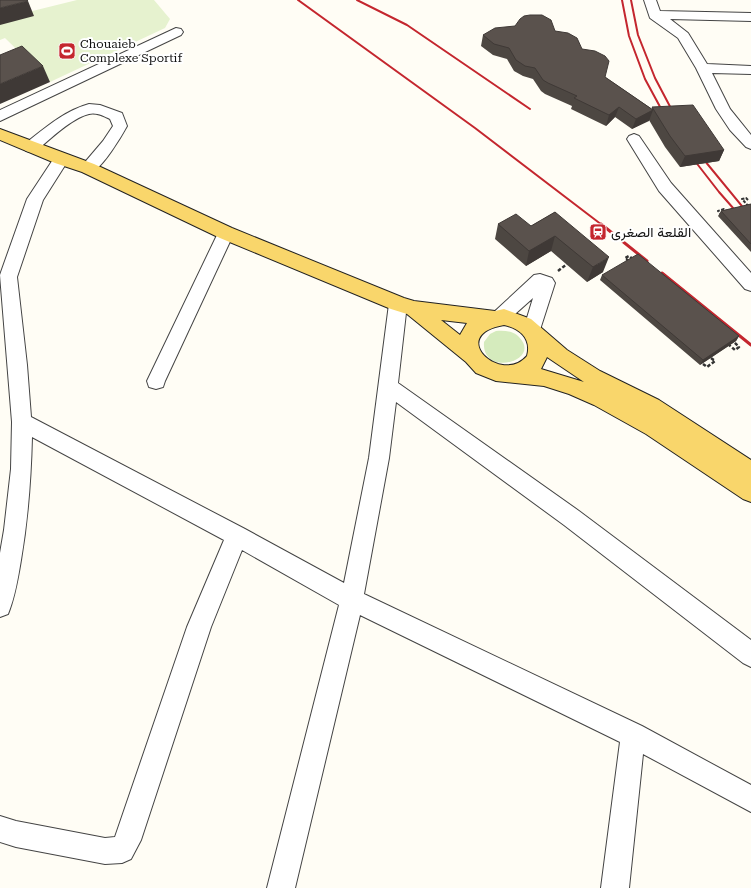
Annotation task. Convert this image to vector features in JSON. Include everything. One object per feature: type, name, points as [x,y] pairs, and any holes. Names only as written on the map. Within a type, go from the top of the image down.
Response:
[{"type":"main road","points":[[0,134],[61,159],[88,168],[226,233],[406,306],[516,320],[526,326],[560,356],[593,377],[651,406],[716,458],[751,492]]},
{"type":"main road","points":[[406,306],[472,356],[486,369],[496,373],[548,379],[592,394],[657,429],[716,458],[751,472]]},
{"type":"main road","points":[[472,356],[468,346],[469,337],[474,328],[482,322],[496,318]]},
{"type":"main road","points":[[507,374],[519,372],[529,368],[536,361],[539,352],[539,342],[533,332]]},
{"type":"street","points":[[650,0],[655,15],[683,36],[703,68],[726,114],[738,132],[751,144]]},
{"type":"street","points":[[655,15],[751,17]]},
{"type":"street","points":[[0,116],[176,32]]},
{"type":"street","points":[[703,68],[751,70]]},
{"type":"street","points":[[31,147],[74,116],[89,109],[104,110],[117,116],[120,126],[109,144],[88,168]]},
{"type":"street","points":[[634,139],[665,186],[751,284]]},
{"type":"street","points":[[0,606],[5,587],[8,532],[21,469],[22,422],[18,365],[4,279],[35,199],[61,159]]},
{"type":"street","points":[[156,381],[226,233]]},
{"type":"street","points":[[496,318],[518,302],[540,280],[546,283],[533,332]]},
{"type":"street","points":[[281,888],[352,600],[379,458],[387,386],[406,306]]},
{"type":"street","points":[[387,386],[471,444],[647,574],[751,655]]},
{"type":"street","points":[[22,422],[237,536],[352,600],[633,735],[751,799]]},
{"type":"street","points":[[716,458],[751,468]]},
{"type":"street","points":[[716,458],[751,503]]},
{"type":"street","points":[[0,829],[16,834],[105,851],[122,850],[128,840],[199,627],[237,536]]},
{"type":"street","points":[[616,888],[633,735]]},
{"type":"path","points":[[748,200],[746,198],[742,199],[751,209]]},
{"type":"path","points":[[722,215],[718,211],[724,209],[729,214]]},
{"type":"path","points":[[632,263],[625,258],[629,256],[634,260]]},
{"type":"path","points":[[723,339],[735,350],[740,347],[734,342]]},
{"type":"path","points":[[703,352],[715,362],[706,367],[703,364]]},
{"type":"green space","name":"Chouaieb Complexe Sportif","points":[[77,0],[154,0],[170,19],[165,28],[50,82],[5,38],[0,40],[0,19]]},
{"type":"green space","points":[[496,331],[508,331],[519,337],[524,346],[523,353],[518,359],[500,363],[492,360],[486,353],[484,342],[490,334]]},
{"type":"building","points":[[0,0],[27,0],[28,1],[0,8]]},
{"type":"building","points":[[542,15],[551,20],[555,31],[568,33],[577,38],[582,49],[595,51],[605,56],[609,61],[605,77],[653,110],[636,119],[619,107],[609,115],[574,98],[577,96],[543,80],[535,68],[525,66],[516,60],[509,48],[494,44],[483,35],[495,28],[515,26],[524,16]]},
{"type":"building","points":[[22,46],[43,66],[0,84],[0,55]]},
{"type":"building","points":[[693,105],[724,150],[685,156],[670,136],[652,107]]},
{"type":"building","points":[[751,204],[751,244],[721,211]]},
{"type":"building","points":[[555,212],[609,257],[593,267],[555,236],[529,251],[498,224],[516,214],[531,226]]},
{"type":"building","points":[[638,254],[739,336],[703,360],[602,275]]},
{"type":"railway","points":[[298,0],[475,128],[602,225]]},
{"type":"railway","points":[[357,0],[407,25],[530,109]]},
{"type":"railway","points":[[622,0],[629,36],[645,79],[665,116]]},
{"type":"railway","points":[[631,0],[638,35],[655,78],[675,116]]},
{"type":"railway","points":[[700,155],[751,217]]},
{"type":"railway","points":[[691,156],[719,192],[748,225]]},
{"type":"railway","points":[[601,224],[647,261]]},
{"type":"railway","points":[[748,225],[751,228]]},
{"type":"railway","points":[[662,273],[751,345]]},
{"type":"place","name":"Chouaieb Complexe Sportif","points":[[67,51]]},
{"type":"place","name":"القلعة الصغرى","points":[[598,232]]}]
